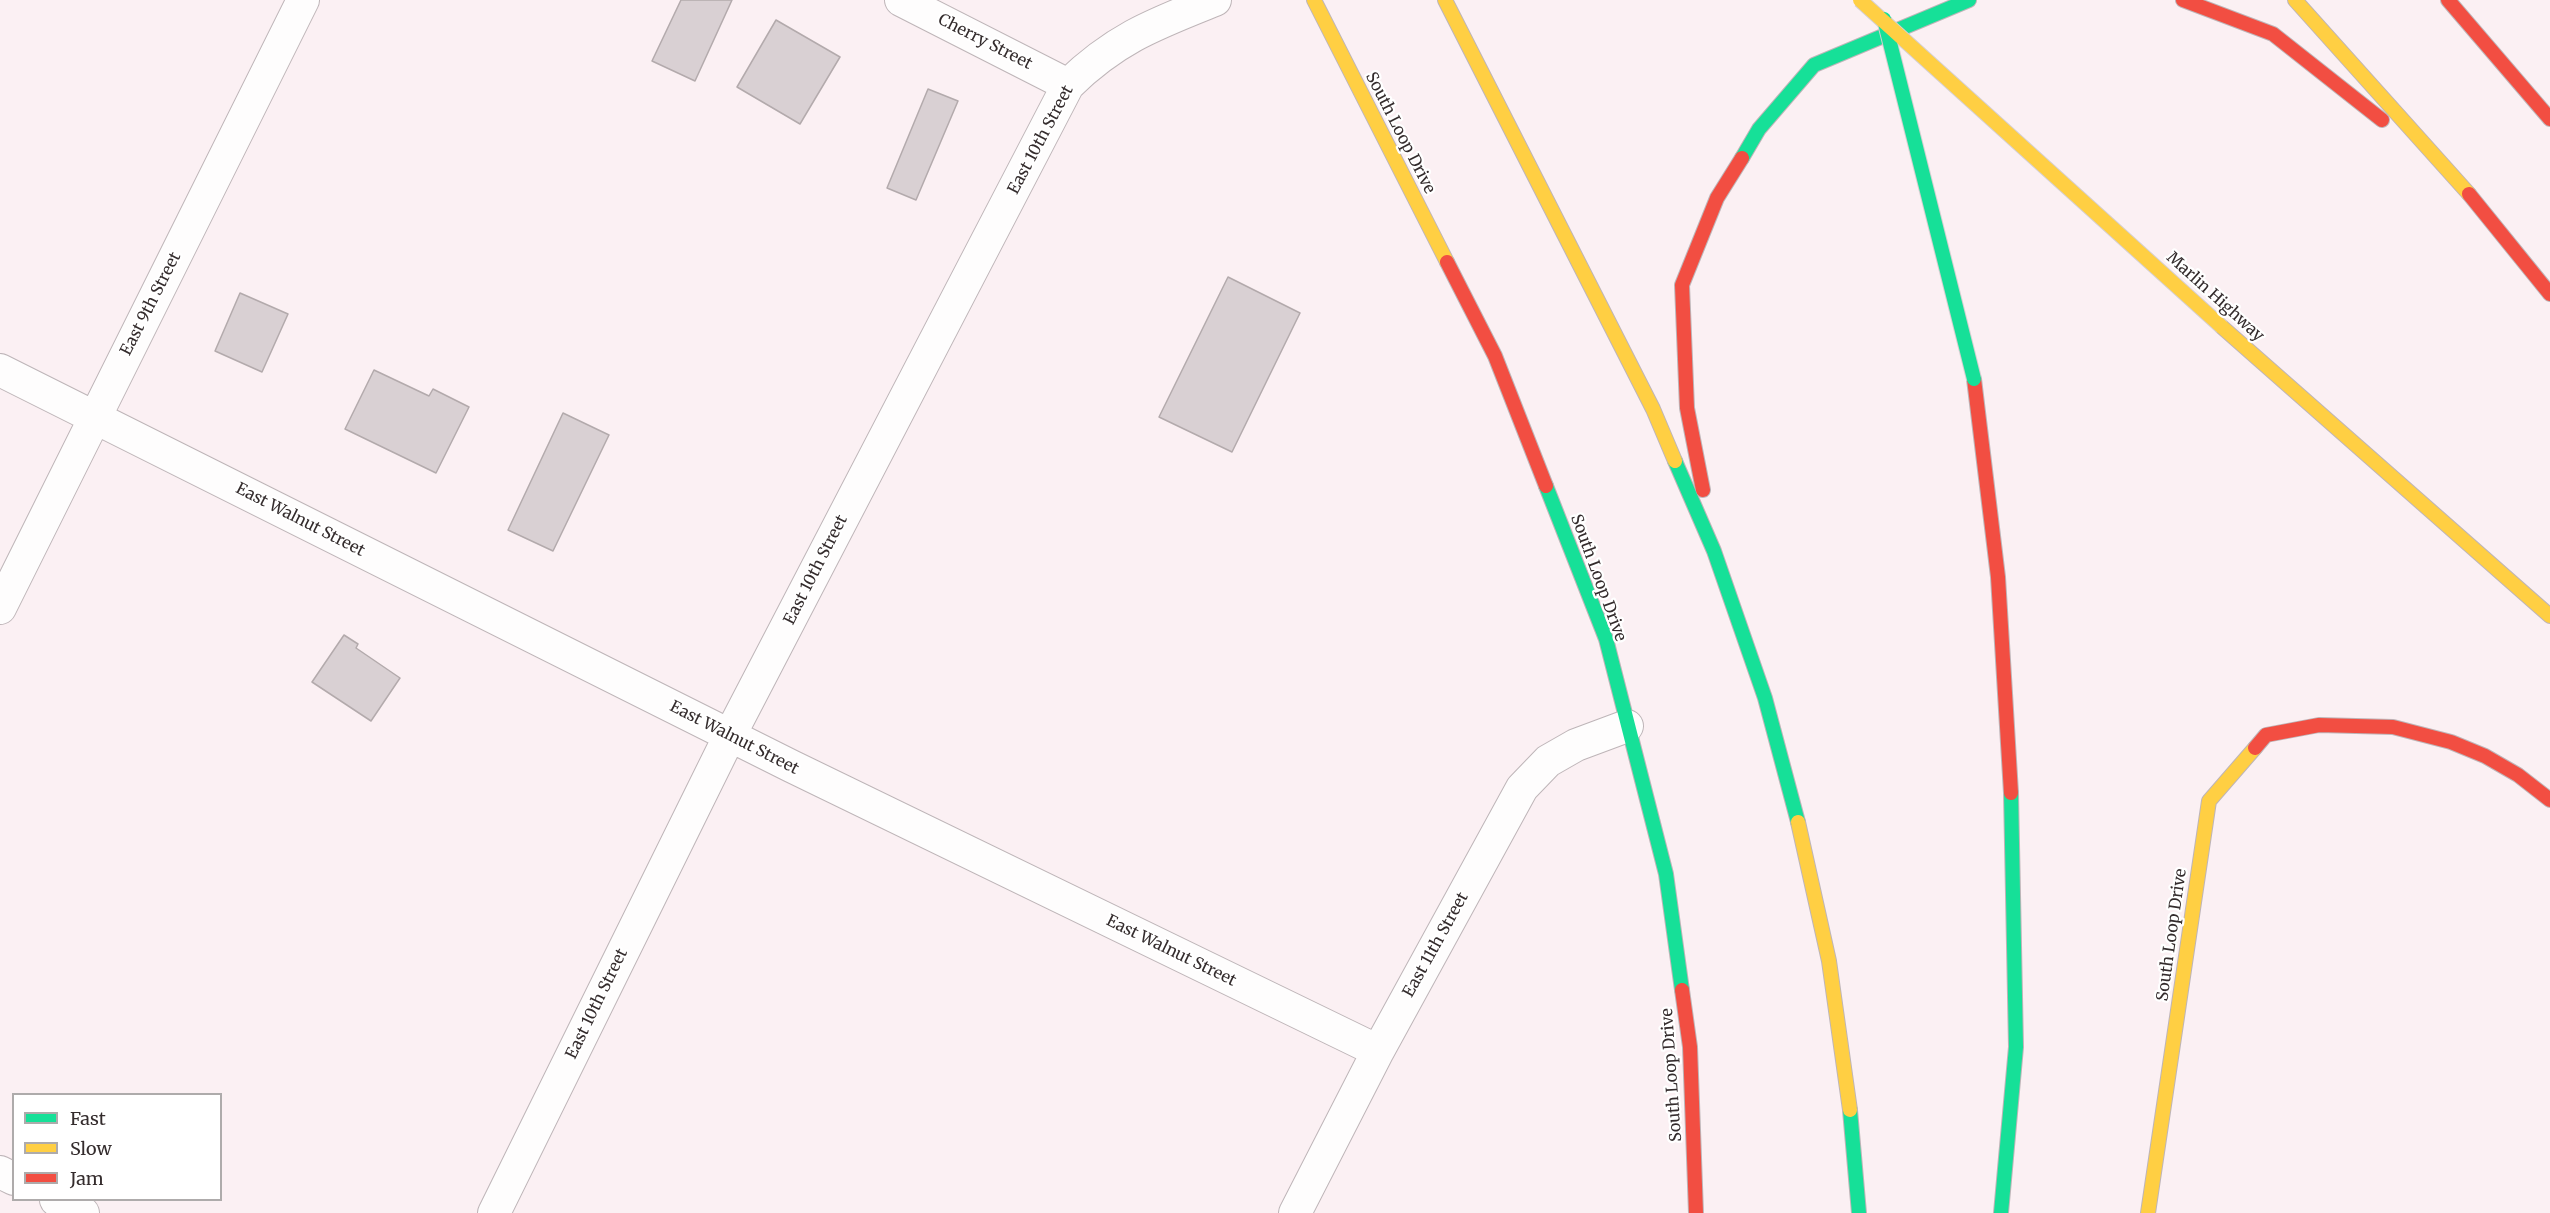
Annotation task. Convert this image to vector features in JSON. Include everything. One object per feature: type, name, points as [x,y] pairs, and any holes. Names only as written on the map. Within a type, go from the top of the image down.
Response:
[{"type":"main road","name":"South Loop Drive","points":[[1314,0],[1495,356],[1605,639],[1666,874],[1690,1047],[1696,1213]]},
{"type":"main road","points":[[1445,0],[1594,297],[1629,358],[1714,551],[1765,698],[1805,847],[1829,961],[1845,1064],[1859,1213]]},
{"type":"main road","name":"Marlin Highway","points":[[1860,0],[2222,327],[2550,616]]},
{"type":"main road","points":[[1880,0],[1974,379],[1998,577],[2011,776],[2016,1047],[2001,1213]]},
{"type":"main road","points":[[1714,551],[1687,408],[1682,285],[1717,198],[1759,129],[1814,65],[1970,0]]},
{"type":"main road","points":[[2183,0],[2273,34],[2455,177]]},
{"type":"main road","points":[[2295,0],[2455,177],[2550,294]]},
{"type":"main road","points":[[2448,0],[2550,119]]},
{"type":"main road","name":"South Loop Drive","points":[[2148,1213],[2209,801],[2266,735],[2319,725],[2393,727],[2451,742],[2501,765],[2550,800]]},
{"type":"street","name":"East 9th Street","points":[[0,608],[303,0]]},
{"type":"street","name":"Cherry Street","points":[[901,0],[1068,85]]},
{"type":"street","name":"East 10th Street","points":[[494,1213],[730,735],[1068,85],[1092,61],[1139,30],[1215,0]]},
{"type":"street","name":"East Walnut Street","points":[[0,370],[730,735],[1378,1051]]},
{"type":"street","name":"East 11th Street","points":[[1295,1213],[1378,1051],[1522,788],[1548,761],[1576,745],[1627,726]]},
{"type":"street","points":[[58,1201],[83,1213]]},
{"type":"building","points":[[681,0],[732,0],[695,81],[652,61]]},
{"type":"building","points":[[776,20],[840,57],[800,124],[737,87]]},
{"type":"building","points":[[928,89],[958,101],[916,200],[887,188]]},
{"type":"building","points":[[1228,277],[1300,313],[1232,452],[1159,417]]},
{"type":"building","points":[[240,293],[288,314],[262,372],[215,351]]},
{"type":"building","points":[[374,370],[429,396],[433,389],[469,407],[436,473],[345,429]]},
{"type":"building","points":[[563,413],[609,435],[553,551],[508,530]]},
{"type":"building","points":[[344,635],[358,644],[356,648],[400,678],[371,721],[312,682]]},
{"type":"traffic: fast","points":[[1742,158],[1759,129],[1814,65],[1969,0]]},
{"type":"traffic: fast","points":[[1884,19],[1974,379]]},
{"type":"traffic: fast","points":[[1675,461],[1714,551],[1765,698],[1798,822]]},
{"type":"traffic: fast","points":[[1546,486],[1606,639],[1666,874],[1682,990]]},
{"type":"traffic: fast","points":[[2001,1213],[2016,1047],[2011,793]]},
{"type":"traffic: fast","points":[[1850,1110],[1859,1213]]},
{"type":"traffic: slow","points":[[1314,0],[1447,262]]},
{"type":"traffic: slow","points":[[1445,0],[1653,409],[1675,461]]},
{"type":"traffic: slow","points":[[1860,0],[2222,327]]},
{"type":"traffic: slow","points":[[2295,0],[2469,194]]},
{"type":"traffic: slow","points":[[2222,327],[2550,616]]},
{"type":"traffic: slow","points":[[2148,1213],[2209,801],[2255,748]]},
{"type":"traffic: slow","points":[[1798,822],[1829,961],[1850,1110]]},
{"type":"traffic: jam","points":[[2183,0],[2273,34],[2382,120]]},
{"type":"traffic: jam","points":[[2448,0],[2550,119]]},
{"type":"traffic: jam","points":[[1703,490],[1687,408],[1682,285],[1717,198],[1742,158]]},
{"type":"traffic: jam","points":[[2469,194],[2550,294]]},
{"type":"traffic: jam","points":[[1447,262],[1495,356],[1546,486]]},
{"type":"traffic: jam","points":[[1974,379],[1998,577],[2011,793]]},
{"type":"traffic: jam","points":[[2255,748],[2266,735],[2319,725],[2393,727],[2451,742],[2485,756],[2518,775],[2550,800]]},
{"type":"traffic: jam","points":[[1682,990],[1690,1047],[1696,1213]]}]
